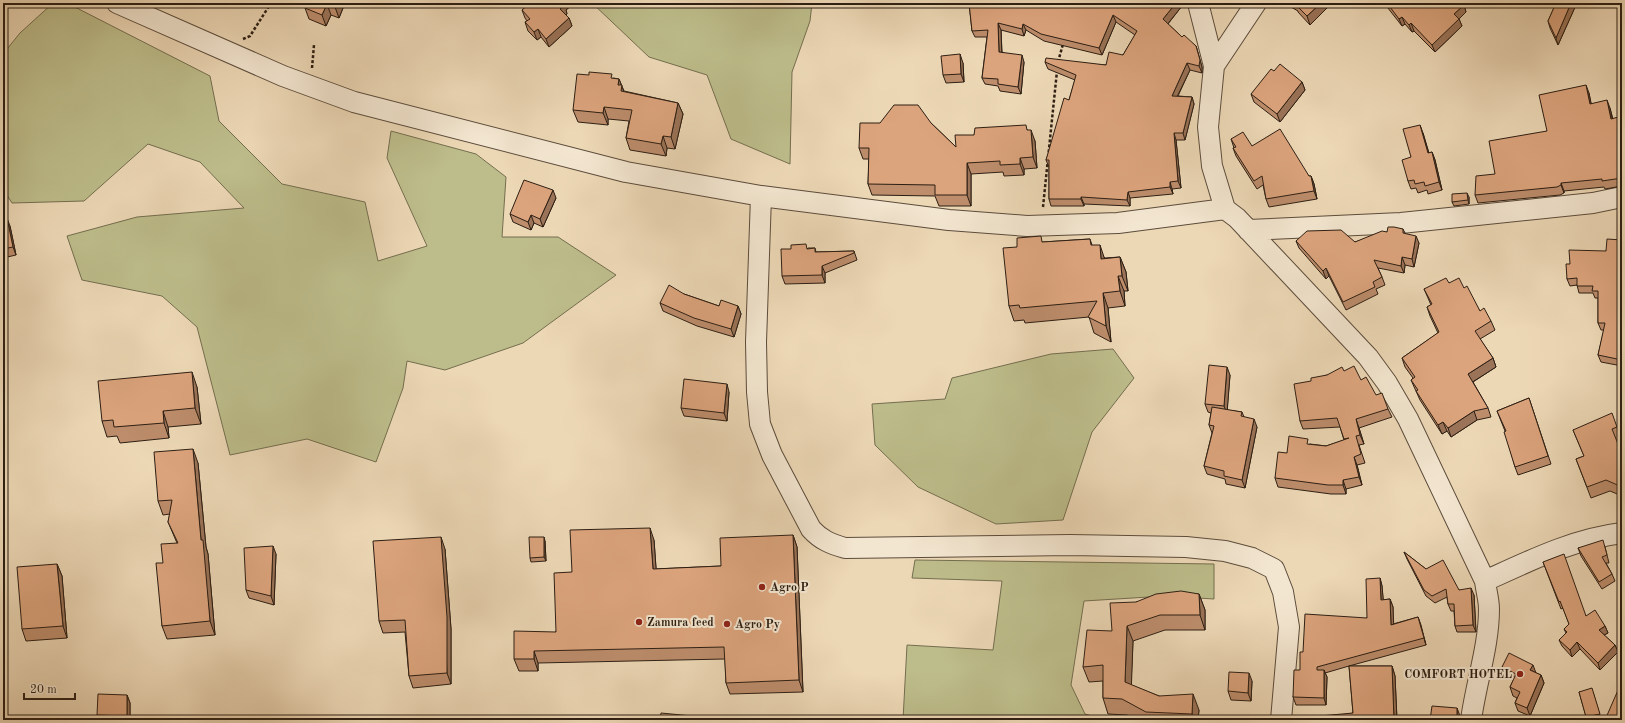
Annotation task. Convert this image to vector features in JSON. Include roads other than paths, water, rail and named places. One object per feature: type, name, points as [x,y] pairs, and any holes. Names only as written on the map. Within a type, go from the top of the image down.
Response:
[{"type":"street","points":[[116,3],[283,76],[354,102],[626,172],[761,196],[949,220],[1027,226],[1118,223],[1225,209]]},
{"type":"street","points":[[1198,3],[1214,66],[1208,127],[1212,166],[1225,209],[1248,230],[1368,358],[1387,383],[1408,419],[1485,581],[1489,607],[1488,630],[1475,691],[1471,720]]},
{"type":"street","points":[[1214,66],[1256,3]]},
{"type":"street","points":[[761,196],[756,342],[757,392],[760,424],[772,455],[811,529],[818,537],[826,542],[845,548],[1070,545],[1186,547],[1225,551],[1252,558],[1274,569],[1283,592],[1289,627],[1281,720]]},
{"type":"street","points":[[1248,230],[1401,223],[1592,204],[1622,197]]},
{"type":"street","points":[[1485,581],[1544,554],[1576,542],[1603,535],[1622,533]]},
{"type":"place","name":"Agro P","points":[[762,587]]},
{"type":"place","name":"Zamura feed","points":[[639,622]]},
{"type":"place","name":"Agro Py","points":[[727,624]]},
{"type":"place","name":"COMFORT HOTEL","points":[[1520,674]]}]
